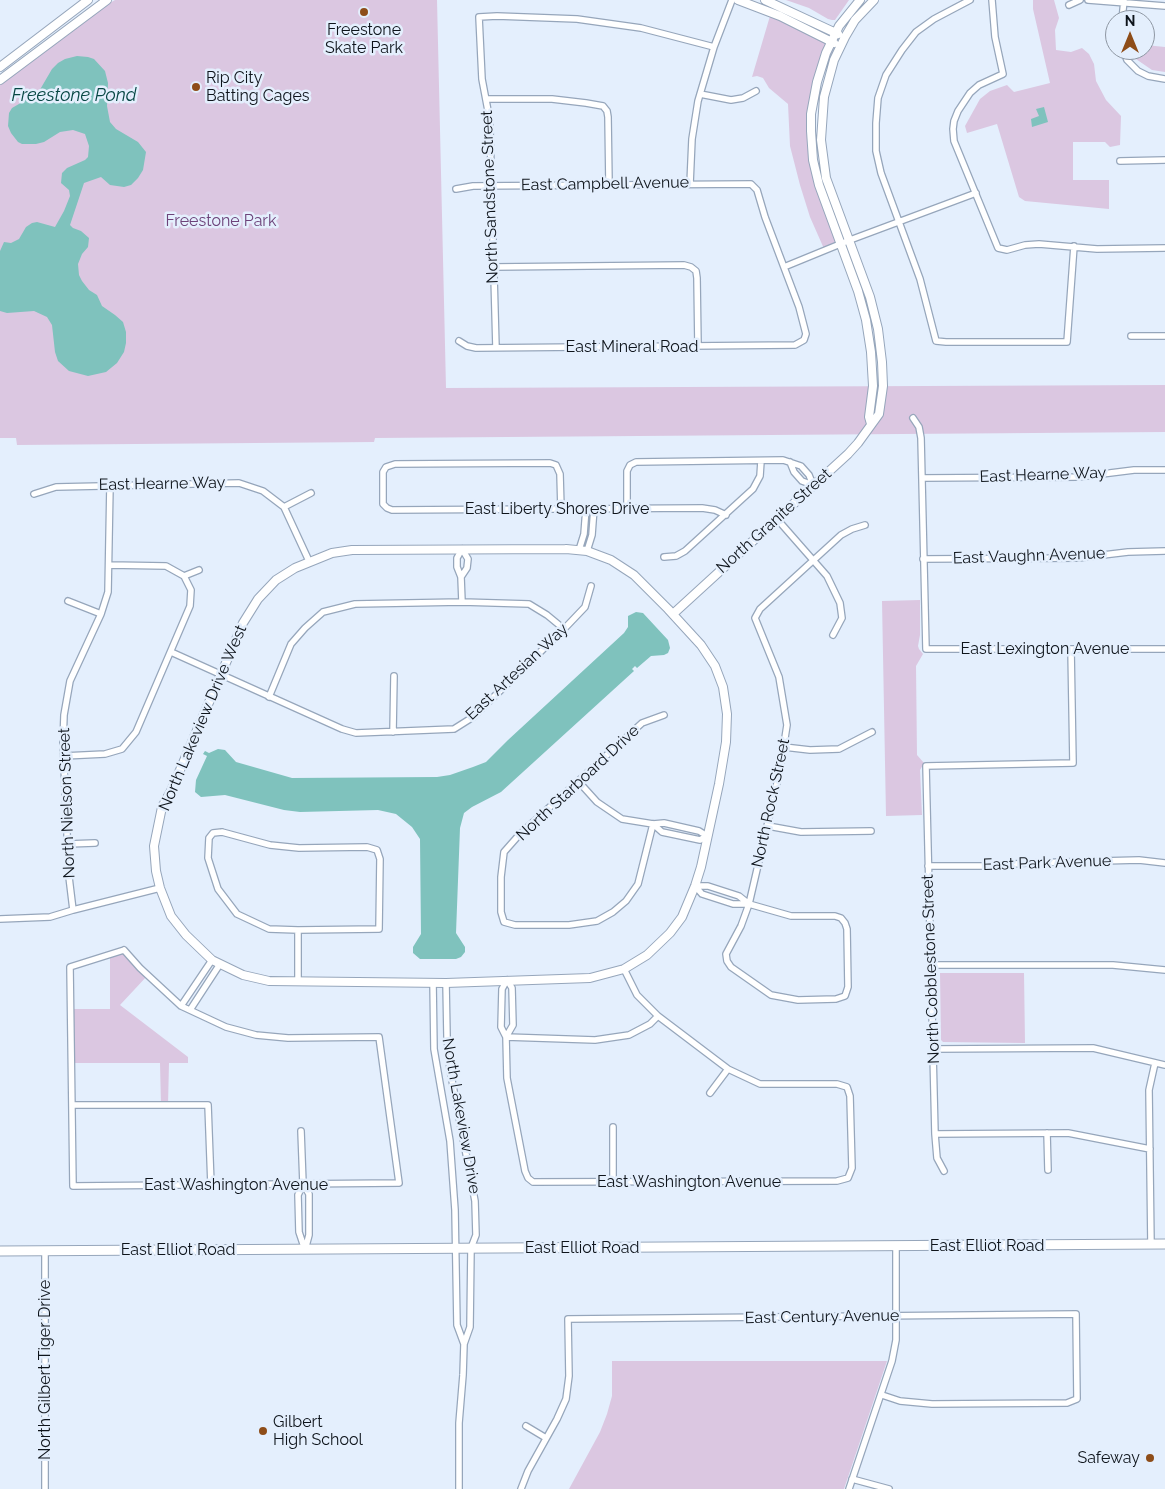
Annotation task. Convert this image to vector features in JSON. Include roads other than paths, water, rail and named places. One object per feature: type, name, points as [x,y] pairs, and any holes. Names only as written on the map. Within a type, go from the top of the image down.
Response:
[{"type":"main road","name":"East Elliot Road","points":[[0,1251],[1165,1244]]},
{"type":"street","points":[[0,67],[88,0]]},
{"type":"street","points":[[0,80],[106,0]]},
{"type":"street","points":[[690,184],[692,139],[700,94],[714,47],[732,0]]},
{"type":"street","points":[[738,0],[834,37]]},
{"type":"street","points":[[765,0],[842,41]]},
{"type":"street","points":[[860,0],[834,37],[816,82],[811,131],[816,175],[823,199],[862,305],[871,352],[873,386],[868,417],[871,424]]},
{"type":"street","name":"North Granite Street","points":[[673,614],[853,448],[878,414],[883,386],[880,345],[874,311],[850,240],[826,178],[821,140],[824,97],[830,73],[842,41],[856,20],[874,0]]},
{"type":"street","points":[[970,0],[940,15],[916,32],[886,75],[878,98],[875,133],[876,150],[881,173],[920,279],[936,341],[1067,342],[1074,246]]},
{"type":"street","points":[[992,0],[995,36],[1003,74],[979,85],[970,93],[958,111],[953,129],[954,141],[998,248],[1007,250],[1039,244],[1096,249],[1165,248]]},
{"type":"street","points":[[1069,5],[1080,0]]},
{"type":"street","points":[[1088,0],[1124,1],[1165,6]]},
{"type":"street","name":"North Sandstone Street","points":[[496,348],[490,123],[482,79],[479,18],[497,16],[577,19],[642,28],[714,47]]},
{"type":"street","points":[[1128,60],[1130,64],[1148,76],[1165,79]]},
{"type":"street","points":[[700,94],[731,100],[743,98],[756,90]]},
{"type":"street","points":[[486,99],[552,99],[597,104],[605,108],[608,117],[609,184]]},
{"type":"street","points":[[1120,161],[1165,160]]},
{"type":"street","name":"East Campbell Avenue","points":[[456,189],[468,186],[745,183],[754,186],[757,190],[784,267]]},
{"type":"street","points":[[784,267],[976,193]]},
{"type":"street","points":[[494,267],[684,265],[694,269],[697,278],[698,346]]},
{"type":"street","name":"East Mineral Road","points":[[460,341],[472,347],[496,348],[795,345],[804,340],[806,330],[784,267]]},
{"type":"street","points":[[1131,336],[1165,336]]},
{"type":"street","points":[[913,418],[919,426],[921,438],[924,559]]},
{"type":"street","points":[[627,508],[627,471],[633,463],[783,460],[801,466],[809,475],[813,486]]},
{"type":"street","points":[[664,558],[676,556],[685,551],[726,515],[756,485],[760,476],[761,461]]},
{"type":"street","name":"East Liberty Shores Drive","points":[[561,509],[560,471],[550,463],[395,464],[386,466],[382,475],[382,501],[387,508],[395,510],[561,509],[586,508],[702,508],[715,510],[726,515]]},
{"type":"street","name":"East Hearne Way","points":[[922,478],[1078,477],[1127,471],[1165,470]]},
{"type":"street","name":"East Hearne Way","points":[[34,494],[56,487],[239,483],[264,491],[284,508],[309,561]]},
{"type":"street","name":"North Nielson Street","points":[[74,910],[67,844],[64,715],[70,681],[101,614],[108,592],[110,485]]},
{"type":"street","points":[[284,508],[311,493]]},
{"type":"street","points":[[583,551],[586,508]]},
{"type":"street","points":[[583,551],[592,535],[594,508]]},
{"type":"street","points":[[777,519],[827,576],[840,603],[842,618],[832,635]]},
{"type":"street","points":[[813,560],[846,531],[865,525]]},
{"type":"street","points":[[462,577],[467,568],[468,559],[462,549],[457,558],[457,567],[462,577],[462,602]]},
{"type":"street","name":"North Lakeview Drive West","points":[[462,549],[566,549],[583,551],[611,560],[634,575],[673,614],[701,645],[715,666],[724,687],[727,714],[726,742],[701,867],[682,917],[670,933],[647,955],[624,969],[590,978],[443,983],[269,981],[243,975],[212,960],[171,916],[160,888],[156,871],[154,846],[162,806],[171,791],[243,623],[258,599],[276,580],[309,561],[332,553],[352,550],[462,549]]},
{"type":"street","name":"East Vaughn Avenue","points":[[924,559],[1078,558],[1128,552],[1165,551]]},
{"type":"street","name":"East Lexington Avenue","points":[[924,559],[926,649],[1165,649]]},
{"type":"street","name":"North Rock Street","points":[[750,904],[786,915],[835,916],[844,920],[847,938],[848,987],[845,996],[836,999],[798,1000],[778,997],[766,992],[731,967],[726,958],[727,951],[738,932],[750,904],[784,747],[786,725],[779,677],[755,618],[760,609],[813,560]]},
{"type":"street","points":[[64,756],[105,754],[122,749],[136,732],[190,606],[191,590],[184,576],[166,566],[110,565]]},
{"type":"street","points":[[184,576],[199,570]]},
{"type":"street","name":"East Artesian Way","points":[[171,652],[342,729],[356,733],[454,729],[473,717],[564,629],[585,607],[591,586]]},
{"type":"street","points":[[68,601],[101,614]]},
{"type":"street","points":[[269,697],[291,644],[305,628],[323,612],[355,604],[462,602],[529,604],[547,615],[564,629]]},
{"type":"street","name":"North Cobblestone Street","points":[[944,1171],[937,1158],[926,766],[1073,763],[1071,650]]},
{"type":"street","points":[[394,676],[394,732]]},
{"type":"street","name":"North Starboard Drive","points":[[653,824],[638,884],[626,901],[613,912],[597,920],[569,925],[515,925],[504,922],[501,912],[501,877],[504,852],[519,835],[642,724],[664,715]]},
{"type":"street","points":[[784,747],[810,750],[839,748],[872,732]]},
{"type":"street","points":[[578,781],[597,802],[622,819],[653,824],[664,823],[699,831],[707,836]]},
{"type":"street","points":[[768,826],[800,832],[871,831]]},
{"type":"street","points":[[222,832],[270,845],[299,848],[367,847],[376,850],[380,860],[379,929],[298,930],[269,929],[237,914],[218,889],[208,858],[208,840],[213,833],[222,832]]},
{"type":"street","points":[[67,844],[95,843]]},
{"type":"street","name":"East Park Avenue","points":[[928,866],[992,866],[1026,863],[1139,860],[1165,862]]},
{"type":"street","points":[[695,886],[702,894],[719,900],[733,904],[750,904]]},
{"type":"street","points":[[695,886],[708,886],[739,896],[750,904]]},
{"type":"street","points":[[0,919],[50,917],[160,888]]},
{"type":"street","points":[[298,930],[298,982]]},
{"type":"street","points":[[211,1185],[208,1105],[73,1105],[70,967],[124,950],[140,968],[182,1006],[190,1010],[220,964]]},
{"type":"street","points":[[182,1006],[212,960]]},
{"type":"street","points":[[931,965],[1113,965],[1165,970]]},
{"type":"street","points":[[624,969],[637,995],[658,1016],[728,1069],[710,1093]]},
{"type":"street","points":[[507,980],[512,988],[512,1026],[506,1037],[501,1027],[502,988],[507,980]]},
{"type":"street","name":"North Lakeview Drive","points":[[433,982],[434,1049],[451,1156],[457,1248]]},
{"type":"street","name":"North Lakeview Drive","points":[[443,983],[450,1070],[474,1192],[476,1234],[471,1248]]},
{"type":"street","name":"East Washington Avenue","points":[[73,1105],[73,1186],[399,1183],[379,1037],[288,1038],[256,1035],[226,1027],[190,1010]]},
{"type":"street","points":[[506,1037],[595,1040],[629,1035],[650,1024],[658,1016]]},
{"type":"street","name":"East Washington Avenue","points":[[506,1037],[508,1084],[525,1171],[530,1180],[540,1183],[837,1181],[848,1178],[852,1168],[850,1096],[847,1087],[837,1084],[760,1084],[728,1069]]},
{"type":"street","points":[[934,1050],[1093,1048],[1165,1065]]},
{"type":"street","points":[[1151,1245],[1149,1090],[1155,1064]]},
{"type":"street","points":[[613,1127],[613,1182]]},
{"type":"street","points":[[301,1131],[303,1184],[298,1195],[298,1232],[305,1250]]},
{"type":"street","points":[[1047,1133],[1048,1170]]},
{"type":"street","points":[[936,1134],[1068,1133],[1150,1149]]},
{"type":"street","points":[[303,1184],[309,1194],[309,1234],[305,1250]]},
{"type":"street","points":[[849,1489],[892,1361],[896,1340],[896,1246]]},
{"type":"street","points":[[457,1248],[457,1325],[464,1344]]},
{"type":"street","points":[[459,1489],[459,1423],[464,1344],[470,1327],[471,1248]]},
{"type":"street","name":"North Gilbert Tiger Drive","points":[[44,1252],[45,1489]]},
{"type":"street","name":"East Century Avenue","points":[[546,1438],[566,1399],[569,1376],[568,1319],[1076,1314],[1077,1399],[1067,1402],[932,1404],[900,1401],[882,1395]]},
{"type":"street","points":[[521,1489],[528,1471],[546,1438],[526,1426]]},
{"type":"street","points":[[852,1479],[889,1489]]},
{"type":"water","name":"Freestone Pond","points":[[77,56],[94,59],[105,71],[108,83],[107,106],[110,122],[116,129],[138,142],[146,152],[143,170],[131,185],[124,187],[110,185],[101,177],[84,183],[70,225],[89,238],[88,247],[82,254],[78,264],[79,275],[82,281],[89,290],[97,295],[102,306],[123,322],[126,332],[124,352],[117,363],[106,372],[88,376],[69,371],[58,361],[52,325],[47,317],[34,311],[7,313],[0,311],[0,251],[4,242],[11,243],[19,239],[26,227],[32,223],[37,222],[55,227],[70,196],[69,190],[61,183],[62,173],[67,168],[88,157],[89,146],[85,134],[73,130],[60,132],[44,142],[22,144],[11,133],[8,126],[9,113],[12,108],[38,93],[52,69],[58,63]]},
{"type":"water","points":[[1044,107],[1048,122],[1032,127],[1031,119],[1039,116],[1036,109]]},
{"type":"water","points":[[636,612],[643,613],[668,640],[670,648],[668,653],[651,656],[637,668],[635,666],[632,669],[634,671],[501,792],[464,813],[460,828],[456,933],[465,947],[465,952],[461,957],[456,959],[420,959],[413,953],[413,947],[421,934],[420,839],[412,827],[396,814],[378,810],[300,812],[284,810],[225,795],[201,797],[195,792],[196,780],[207,756],[203,754],[205,751],[209,753],[218,749],[225,750],[236,762],[292,778],[437,777],[450,775],[486,762],[624,633],[628,627],[628,616]]},
{"type":"place","name":"Freestone Skate Park","points":[[364,12]]},
{"type":"place","name":"Rip City Batting Cages","points":[[196,87]]},
{"type":"place","name":"Gilbert High School","points":[[263,1431]]},
{"type":"place","name":"Safeway","points":[[1150,1458]]},
{"type":"park label","name":"Freestone Park","points":[[221,221]]}]
